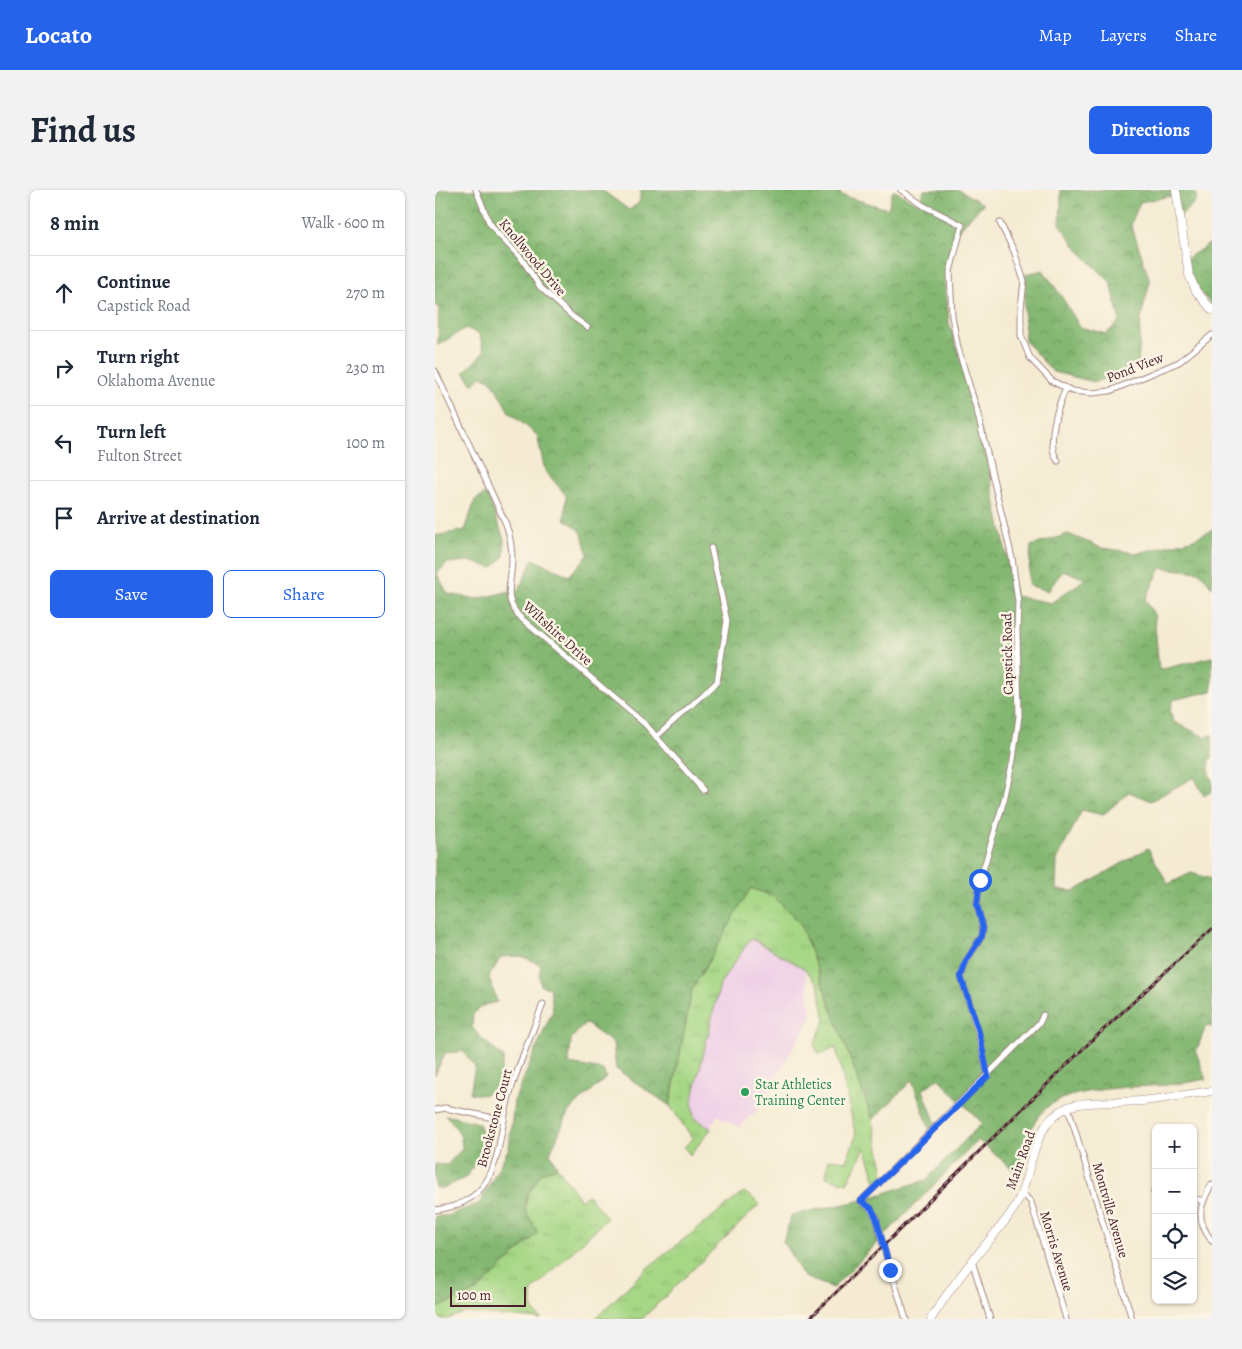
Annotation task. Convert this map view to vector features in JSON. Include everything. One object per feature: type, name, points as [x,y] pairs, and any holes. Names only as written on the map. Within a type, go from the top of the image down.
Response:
[{"type":"main road","points":[[1176,190],[1189,275],[1196,291],[1212,310]]},
{"type":"main road","points":[[1068,1107],[1143,1101],[1212,1090]]},
{"type":"main road","name":"Main Road","points":[[931,1319],[972,1261],[1011,1212],[1022,1193],[1033,1153],[1041,1135],[1054,1116],[1068,1107]]},
{"type":"street","name":"Knollwood Drive","points":[[476,190],[489,222],[522,259],[540,287],[587,327]]},
{"type":"street","name":"Capstick Road","points":[[901,190],[932,210],[962,225],[950,272],[952,316],[958,348],[977,412],[1012,558],[1018,602],[1019,716],[1004,800],[980,880],[977,905],[983,928],[982,936],[966,961],[961,977],[979,1032],[988,1076]]},
{"type":"street","name":"Pond View","points":[[1000,223],[1014,251],[1024,281],[1021,308],[1021,336],[1030,358],[1052,381],[1072,391],[1092,393],[1110,391],[1179,362],[1212,335]]},
{"type":"street","name":"Wiltshire Drive","points":[[435,371],[506,524],[512,547],[509,594],[514,610],[646,725],[703,790]]},
{"type":"street","points":[[1058,461],[1054,456],[1053,436],[1057,408],[1066,388]]},
{"type":"street","points":[[656,737],[717,682],[727,622],[711,548]]},
{"type":"street","name":"Brookstone Court","points":[[435,1210],[450,1208],[465,1201],[484,1184],[496,1160],[509,1094],[543,1004]]},
{"type":"street","points":[[906,1319],[876,1217],[871,1208],[861,1201],[988,1076],[1040,1022],[1043,1015]]},
{"type":"street","name":"Montville Avenue","points":[[1068,1107],[1132,1319]]},
{"type":"street","points":[[435,1110],[445,1108],[504,1120]]},
{"type":"street","points":[[1212,1184],[1201,1209],[1201,1220],[1204,1230],[1212,1241]]},
{"type":"street","name":"Morris Avenue","points":[[1022,1193],[1031,1202],[1066,1319]]},
{"type":"street","points":[[1197,1199],[1203,1201]]},
{"type":"street","points":[[972,1261],[990,1319]]},
{"type":"shaded area","points":[[751,938],[805,969],[812,1016],[756,1111],[739,1127],[717,1115],[711,1129],[694,1118],[692,1102],[720,984]]},
{"type":"green space","points":[[438,190],[602,190],[629,210],[639,203],[641,190],[840,190],[840,195],[888,209],[893,190],[919,204],[924,190],[959,190],[983,204],[953,236],[945,279],[949,322],[979,421],[1015,596],[1051,603],[1085,579],[1063,570],[1048,591],[1028,585],[1031,546],[1068,534],[1102,548],[1138,553],[1191,540],[1212,530],[1212,587],[1200,572],[1161,568],[1145,600],[1154,614],[1159,670],[1212,657],[1212,691],[1173,700],[1170,710],[1174,722],[1205,737],[1212,735],[1212,758],[1209,759],[1209,775],[1212,778],[1212,791],[1204,796],[1194,777],[1151,801],[1129,792],[1103,815],[1082,810],[1057,860],[1056,890],[1075,891],[1148,848],[1168,884],[1191,873],[1212,879],[1212,1027],[1206,1026],[1196,1052],[1206,1079],[1187,1083],[1107,1089],[1057,1101],[1039,1115],[1027,1138],[1016,1172],[978,1140],[833,1288],[804,1277],[783,1242],[791,1215],[859,1201],[926,1180],[982,1123],[938,1078],[923,1090],[937,1127],[931,1133],[912,1080],[873,1120],[800,923],[773,896],[751,888],[692,990],[670,1106],[616,1069],[613,1043],[585,1023],[571,1039],[569,1064],[603,1070],[606,1078],[569,1111],[550,1153],[557,1167],[541,1173],[527,1196],[525,1209],[538,1233],[478,1290],[435,1309],[435,1216],[446,1216],[480,1203],[509,1148],[514,1101],[553,1010],[550,988],[541,986],[539,976],[541,965],[521,956],[501,957],[489,977],[497,1002],[484,1005],[473,1014],[472,1027],[480,1037],[504,1058],[498,1084],[484,1095],[470,1093],[475,1067],[463,1051],[445,1053],[435,1075],[435,536],[465,530],[475,500],[487,493],[504,539],[504,556],[493,568],[469,561],[447,563],[437,574],[448,594],[477,599],[519,589],[533,559],[569,576],[588,555],[581,531],[565,519],[566,495],[545,471],[537,435],[509,412],[492,381],[481,376],[473,385],[464,372],[484,352],[479,334],[466,328],[438,345],[439,308],[435,305],[435,206]]},
{"type":"green space","points":[[1060,190],[1195,190],[1197,200],[1180,216],[1177,195],[1140,202],[1131,224],[1150,281],[1141,318],[1138,366],[1095,382],[1053,372],[1025,341],[1024,305],[1026,274],[1043,270],[1080,327],[1106,334],[1120,321],[1111,283],[1080,252],[1060,225]]},
{"type":"green space","points":[[1212,242],[1212,305],[1194,286],[1186,259]]},
{"type":"green space","points":[[750,888],[773,896],[800,923],[873,1120],[885,1178],[878,1186],[865,1148],[847,1183],[826,1177],[829,1159],[846,1161],[856,1136],[836,1048],[819,1054],[814,1045],[825,1020],[818,984],[805,969],[751,938],[720,984],[692,1102],[694,1118],[711,1129],[690,1155],[684,1147],[693,1139],[670,1106],[692,990]]},
{"type":"green space","points":[[445,1115],[479,1123],[485,1145],[467,1177],[443,1188],[435,1188],[435,1164],[447,1165],[462,1149],[458,1130]]},
{"type":"green space","points":[[557,1167],[581,1200],[588,1195],[607,1218],[532,1291],[532,1309],[541,1319],[465,1313],[447,1319],[435,1319],[435,1309],[478,1289],[525,1209],[527,1196],[541,1173]]},
{"type":"green space","points":[[744,1192],[760,1204],[642,1319],[595,1319],[646,1269]]},
{"type":"railway","points":[[809,1319],[1087,1045],[1212,929]]},
{"type":"place","name":"Star Athletics Training Center","points":[[745,1092]]},
{"type":"route","points":[[890,1270],[875,1213],[861,1201],[988,1076],[979,1032],[961,977],[966,961],[982,936],[983,928],[977,905],[980,880]]}]
